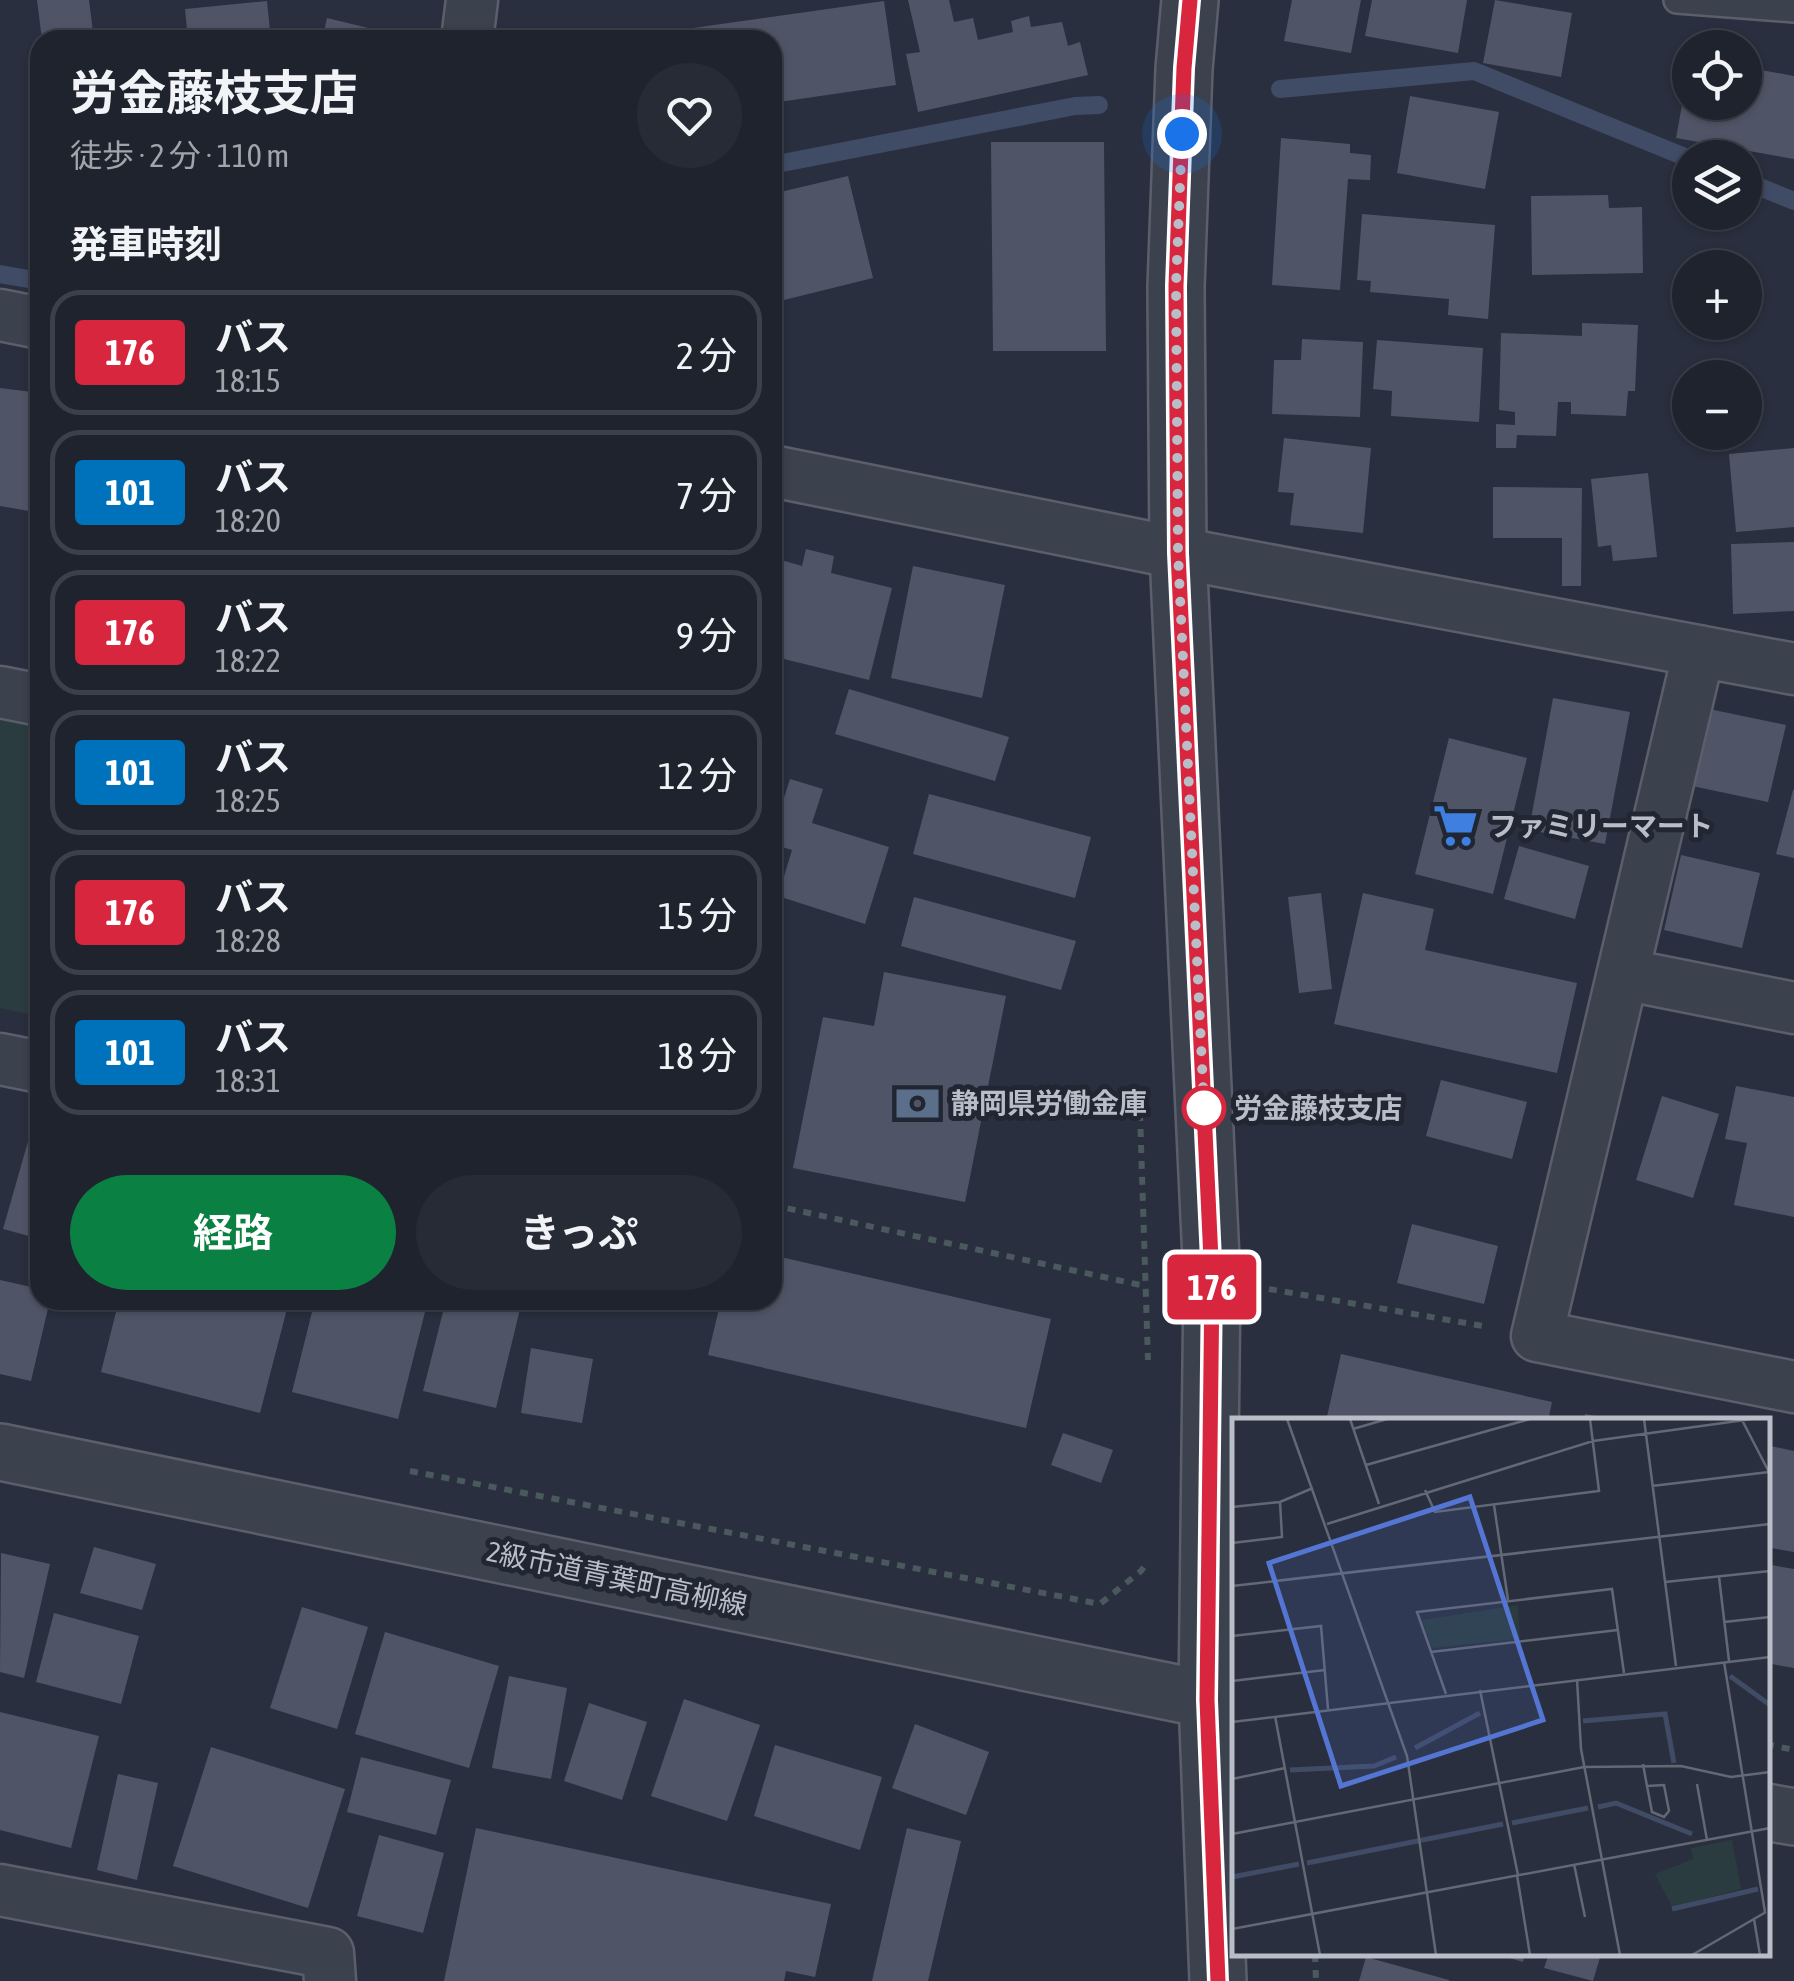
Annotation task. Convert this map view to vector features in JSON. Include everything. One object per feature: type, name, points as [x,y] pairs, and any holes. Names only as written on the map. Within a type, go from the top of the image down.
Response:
[{"type":"street","points":[[468,30],[472,0]]},
{"type":"street","points":[[1190,0],[1176,286],[1178,553],[1212,1281],[1220,1702],[1218,1981]]},
{"type":"street","points":[[0,315],[30,321]]},
{"type":"street","points":[[782,473],[1178,553],[1794,669]]},
{"type":"street","points":[[1698,652],[1537,1336],[1794,1387]]},
{"type":"street","points":[[0,692],[30,698]]},
{"type":"street","points":[[1623,974],[1794,1008]]},
{"type":"street","points":[[0,1059],[30,1064]]},
{"type":"street","name":"2級市道青葉町高柳線","points":[[0,1452],[1220,1702]]},
{"type":"street","points":[[1769,1813],[1794,1817]]},
{"type":"street","points":[[0,1890],[328,1952],[330,1981]]},
{"type":"lane","points":[[1677,0],[1794,9]]},
{"type":"path","points":[[782,1207],[1145,1286],[1148,1363]]},
{"type":"path","points":[[1268,1289],[1537,1336]]},
{"type":"path","points":[[406,1470],[1100,1604],[1141,1571],[1153,1555]]},
{"type":"path","points":[[1769,1745],[1794,1750]]},
{"type":"path","points":[[1315,1956],[1316,1981]]},
{"type":"shaded area","points":[[0,720],[30,726],[30,1014],[0,1008]]},
{"type":"building","points":[[37,0],[89,0],[93,30],[41,30]]},
{"type":"building","points":[[908,0],[949,0],[954,22],[973,18],[978,40],[1013,32],[1011,21],[1029,16],[1031,27],[1062,22],[1068,46],[1080,42],[1088,75],[918,112],[906,54],[920,52]]},
{"type":"building","points":[[1292,0],[1361,0],[1351,53],[1284,41]]},
{"type":"building","points":[[1372,0],[1467,0],[1458,53],[1365,36]]},
{"type":"building","points":[[1495,0],[1572,13],[1561,77],[1483,63]]},
{"type":"building","points":[[267,1],[270,30],[187,30],[185,9]]},
{"type":"building","points":[[884,1],[896,85],[782,102],[782,30],[679,30]]},
{"type":"building","points":[[327,18],[377,30],[324,30]]},
{"type":"building","points":[[1762,70],[1794,76],[1794,159],[1762,153],[1762,140],[1676,138],[1679,120],[1762,120]]},
{"type":"building","points":[[1410,96],[1499,112],[1485,189],[1397,173]]},
{"type":"building","points":[[1281,138],[1350,144],[1350,153],[1371,155],[1370,180],[1348,179],[1340,290],[1272,285]]},
{"type":"building","points":[[991,142],[1104,142],[1106,351],[993,351]]},
{"type":"building","points":[[848,176],[873,278],[782,301],[782,192]]},
{"type":"building","points":[[1608,195],[1609,208],[1642,207],[1643,273],[1532,275],[1531,196]]},
{"type":"building","points":[[1362,214],[1495,225],[1488,319],[1448,315],[1449,299],[1370,292],[1371,281],[1357,280]]},
{"type":"building","points":[[1582,323],[1638,325],[1635,391],[1628,391],[1626,416],[1571,414],[1571,402],[1558,402],[1556,436],[1517,435],[1516,448],[1496,448],[1496,424],[1515,425],[1515,412],[1499,410],[1501,333],[1582,336]]},
{"type":"building","points":[[1302,339],[1363,342],[1360,417],[1272,414],[1274,360],[1301,360]]},
{"type":"building","points":[[1377,340],[1483,348],[1479,422],[1391,416],[1392,391],[1373,389]]},
{"type":"building","points":[[0,388],[30,392],[30,511],[0,506]]},
{"type":"building","points":[[1284,438],[1371,448],[1363,533],[1290,525],[1294,493],[1278,492]]},
{"type":"building","points":[[1794,448],[1794,527],[1736,532],[1729,454]]},
{"type":"building","points":[[1648,473],[1657,557],[1613,561],[1611,545],[1598,547],[1591,479]]},
{"type":"building","points":[[1493,487],[1582,488],[1581,586],[1562,586],[1562,538],[1493,538]]},
{"type":"building","points":[[1794,542],[1794,611],[1733,614],[1731,544]]},
{"type":"building","points":[[806,549],[834,556],[831,573],[892,588],[869,680],[782,658],[782,560],[802,566]]},
{"type":"building","points":[[913,566],[1005,585],[982,698],[891,678]]},
{"type":"building","points":[[849,689],[1009,737],[995,781],[835,734]]},
{"type":"building","points":[[1553,698],[1630,712],[1605,844],[1529,830]]},
{"type":"building","points":[[1709,709],[1786,725],[1768,802],[1692,786]]},
{"type":"building","points":[[1449,738],[1527,758],[1493,894],[1415,874]]},
{"type":"building","points":[[790,779],[823,789],[812,823],[889,847],[865,924],[782,897],[792,850],[782,847],[782,804]]},
{"type":"building","points":[[1794,790],[1794,858],[1776,854]]},
{"type":"building","points":[[929,794],[1091,837],[1075,898],[913,854]]},
{"type":"building","points":[[1519,846],[1589,866],[1575,919],[1504,899]]},
{"type":"building","points":[[1681,855],[1760,873],[1742,948],[1664,930]]},
{"type":"building","points":[[1321,893],[1332,989],[1299,993],[1288,897]]},
{"type":"building","points":[[1363,893],[1434,909],[1425,950],[1577,983],[1557,1073],[1334,1024]]},
{"type":"building","points":[[914,897],[1076,941],[1061,990],[901,946]]},
{"type":"building","points":[[884,972],[1006,996],[965,1202],[793,1168],[823,1017],[874,1026]]},
{"type":"building","points":[[1441,1080],[1527,1102],[1512,1159],[1426,1136]]},
{"type":"building","points":[[1736,1086],[1794,1097],[1794,1217],[1734,1205],[1747,1143],[1725,1139]]},
{"type":"building","points":[[1662,1096],[1719,1114],[1693,1198],[1636,1180]]},
{"type":"building","points":[[30,1134],[30,1236],[3,1229]]},
{"type":"building","points":[[1412,1224],[1498,1246],[1484,1304],[1397,1283]]},
{"type":"building","points":[[782,1257],[1051,1319],[1026,1428],[708,1355],[719,1310],[782,1310]]},
{"type":"building","points":[[0,1280],[30,1287],[30,1310],[48,1310],[31,1381],[0,1374]]},
{"type":"building","points":[[116,1310],[287,1310],[260,1413],[101,1372]]},
{"type":"building","points":[[312,1310],[425,1310],[398,1419],[292,1392]]},
{"type":"building","points":[[443,1310],[520,1310],[496,1408],[423,1391]]},
{"type":"building","points":[[531,1348],[593,1359],[582,1423],[521,1413]]},
{"type":"building","points":[[1341,1354],[1552,1402],[1549,1418],[1327,1418]]},
{"type":"building","points":[[1063,1433],[1113,1450],[1101,1483],[1051,1465]]},
{"type":"building","points":[[1769,1446],[1794,1451],[1794,1552],[1769,1548]]},
{"type":"building","points":[[94,1547],[156,1564],[142,1610],[80,1593]]},
{"type":"building","points":[[1,1553],[50,1564],[24,1678],[0,1672]]},
{"type":"building","points":[[1769,1565],[1794,1569],[1794,1668],[1769,1664]]},
{"type":"building","points":[[302,1607],[368,1627],[337,1729],[270,1708]]},
{"type":"building","points":[[54,1613],[139,1636],[121,1704],[36,1682]]},
{"type":"building","points":[[385,1632],[499,1666],[469,1768],[355,1734]]},
{"type":"building","points":[[509,1676],[567,1688],[551,1779],[492,1768]]},
{"type":"building","points":[[684,1699],[760,1725],[727,1821],[651,1796]]},
{"type":"building","points":[[589,1703],[647,1722],[622,1800],[564,1781]]},
{"type":"building","points":[[0,1712],[99,1736],[71,1848],[0,1830]]},
{"type":"building","points":[[915,1724],[989,1752],[966,1815],[892,1788]]},
{"type":"building","points":[[775,1745],[882,1777],[860,1850],[754,1816]]},
{"type":"building","points":[[211,1747],[345,1789],[308,1908],[173,1866]]},
{"type":"building","points":[[361,1757],[451,1780],[436,1835],[347,1812]]},
{"type":"building","points":[[118,1774],[158,1783],[137,1880],[97,1870]]},
{"type":"building","points":[[476,1828],[831,1904],[815,1977],[786,1971],[784,1981],[444,1981]]},
{"type":"building","points":[[907,1828],[961,1841],[928,1981],[872,1981]]},
{"type":"building","points":[[379,1835],[444,1853],[423,1933],[357,1916]]},
{"type":"building","points":[[1503,1956],[1524,1956],[1523,1962]]},
{"type":"building","points":[[1548,1956],[1600,1956],[1593,1981],[1544,1968]]},
{"type":"building","points":[[1366,1957],[1449,1980],[1449,1981],[1359,1981]]},
{"type":"waterway","points":[[1280,89],[1474,71],[1672,152]]},
{"type":"waterway","points":[[782,163],[1075,106],[1099,105]]},
{"type":"waterway","points":[[1762,188],[1794,201]]},
{"type":"waterway","points":[[0,274],[30,279]]},
{"type":"bus line","name":"176","points":[[1190,0],[1176,286],[1178,553],[1212,1281],[1207,1700],[1218,1981]]},
{"type":"place","name":"ファミリーマート","points":[[1456,826]]},
{"type":"place","name":"静岡県労働金庫","points":[[918,1103]]},
{"type":"place","name":"労金藤枝支店","points":[[1204,1108]]},
{"type":"route","points":[[1182,134],[1176,286],[1178,553],[1204,1108]]}]
